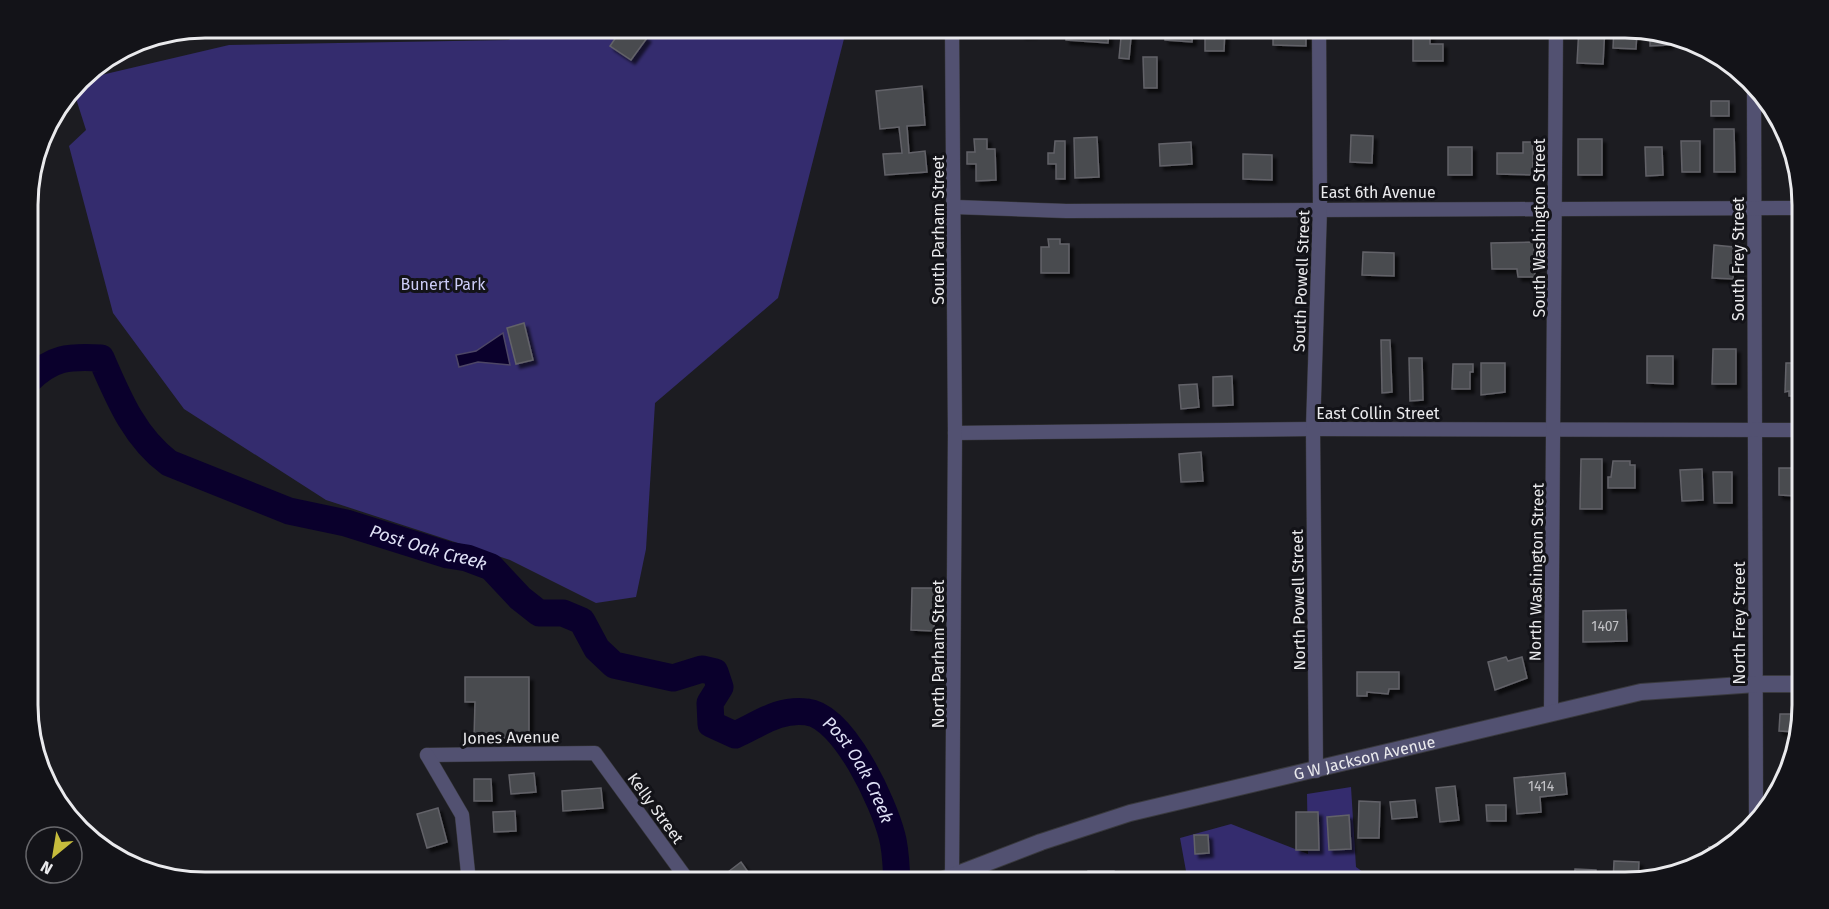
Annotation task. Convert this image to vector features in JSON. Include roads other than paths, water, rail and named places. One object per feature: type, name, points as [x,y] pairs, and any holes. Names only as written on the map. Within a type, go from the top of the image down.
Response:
[{"type":"street","name":"South Parham Street","points":[[952,37],[956,433]]},
{"type":"street","name":"South Powell Street","points":[[1313,429],[1320,208],[1319,37]]},
{"type":"street","name":"South Washington Street","points":[[1554,430],[1556,37]]},
{"type":"street","name":"South Frey Street","points":[[1754,99],[1755,431]]},
{"type":"street","name":"East 6th Avenue","points":[[955,207],[1066,211],[1320,208],[1792,208]]},
{"type":"street","name":"East Collin Street","points":[[956,433],[1313,429],[1792,430]]},
{"type":"street","name":"North Powell Street","points":[[1313,429],[1316,771]]},
{"type":"street","name":"North Washington Street","points":[[1551,714],[1554,430]]},
{"type":"street","name":"North Frey Street","points":[[1755,431],[1756,807]]},
{"type":"street","name":"North Parham Street","points":[[945,871],[956,433]]},
{"type":"street","name":"G W Jackson Avenue","points":[[965,871],[1041,842],[1130,813],[1316,771],[1641,692],[1756,684],[1792,684]]},
{"type":"street","name":"Jones Avenue","points":[[468,872],[462,815],[428,755],[595,753]]},
{"type":"street","name":"Kelly Street","points":[[595,753],[681,872]]},
{"type":"waterway","name":"Post Oak Creek","points":[[38,373],[53,363],[70,358],[101,358],[121,402],[137,429],[157,453],[169,463],[289,511],[346,523],[491,567],[520,598],[539,613],[563,613],[582,621],[597,649],[614,665],[673,678],[702,669],[715,672],[720,687],[710,703],[711,724],[735,735],[787,712],[807,712],[821,717],[848,745],[881,804],[893,841],[897,872]]},
{"type":"park label","name":"Bunert Park","points":[[443,284]]}]
